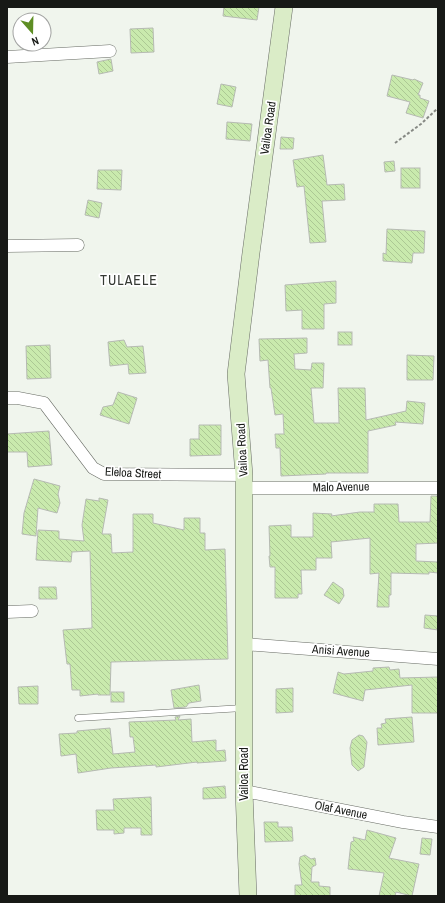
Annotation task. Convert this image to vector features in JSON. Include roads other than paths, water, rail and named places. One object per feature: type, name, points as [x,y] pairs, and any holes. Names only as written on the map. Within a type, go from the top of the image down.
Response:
[{"type":"main road","name":"Vailoa Road","points":[[248,896],[244,791],[244,482],[236,374],[284,7]]},
{"type":"street","points":[[7,57],[110,51]]},
{"type":"street","points":[[7,246],[78,245]]},
{"type":"street","name":"Eleloa Street","points":[[7,398],[18,398],[44,403],[93,468],[104,474],[244,482]]},
{"type":"street","name":"Malo Avenue","points":[[244,482],[438,488]]},
{"type":"street","points":[[7,612],[32,611]]},
{"type":"street","name":"Anisi Avenue","points":[[244,644],[438,659]]},
{"type":"street","name":"Olaf Avenue","points":[[244,791],[403,822],[438,827]]},
{"type":"lane","points":[[78,718],[244,708]]},
{"type":"district","name":"TULAELE","points":[[129,280]]}]
